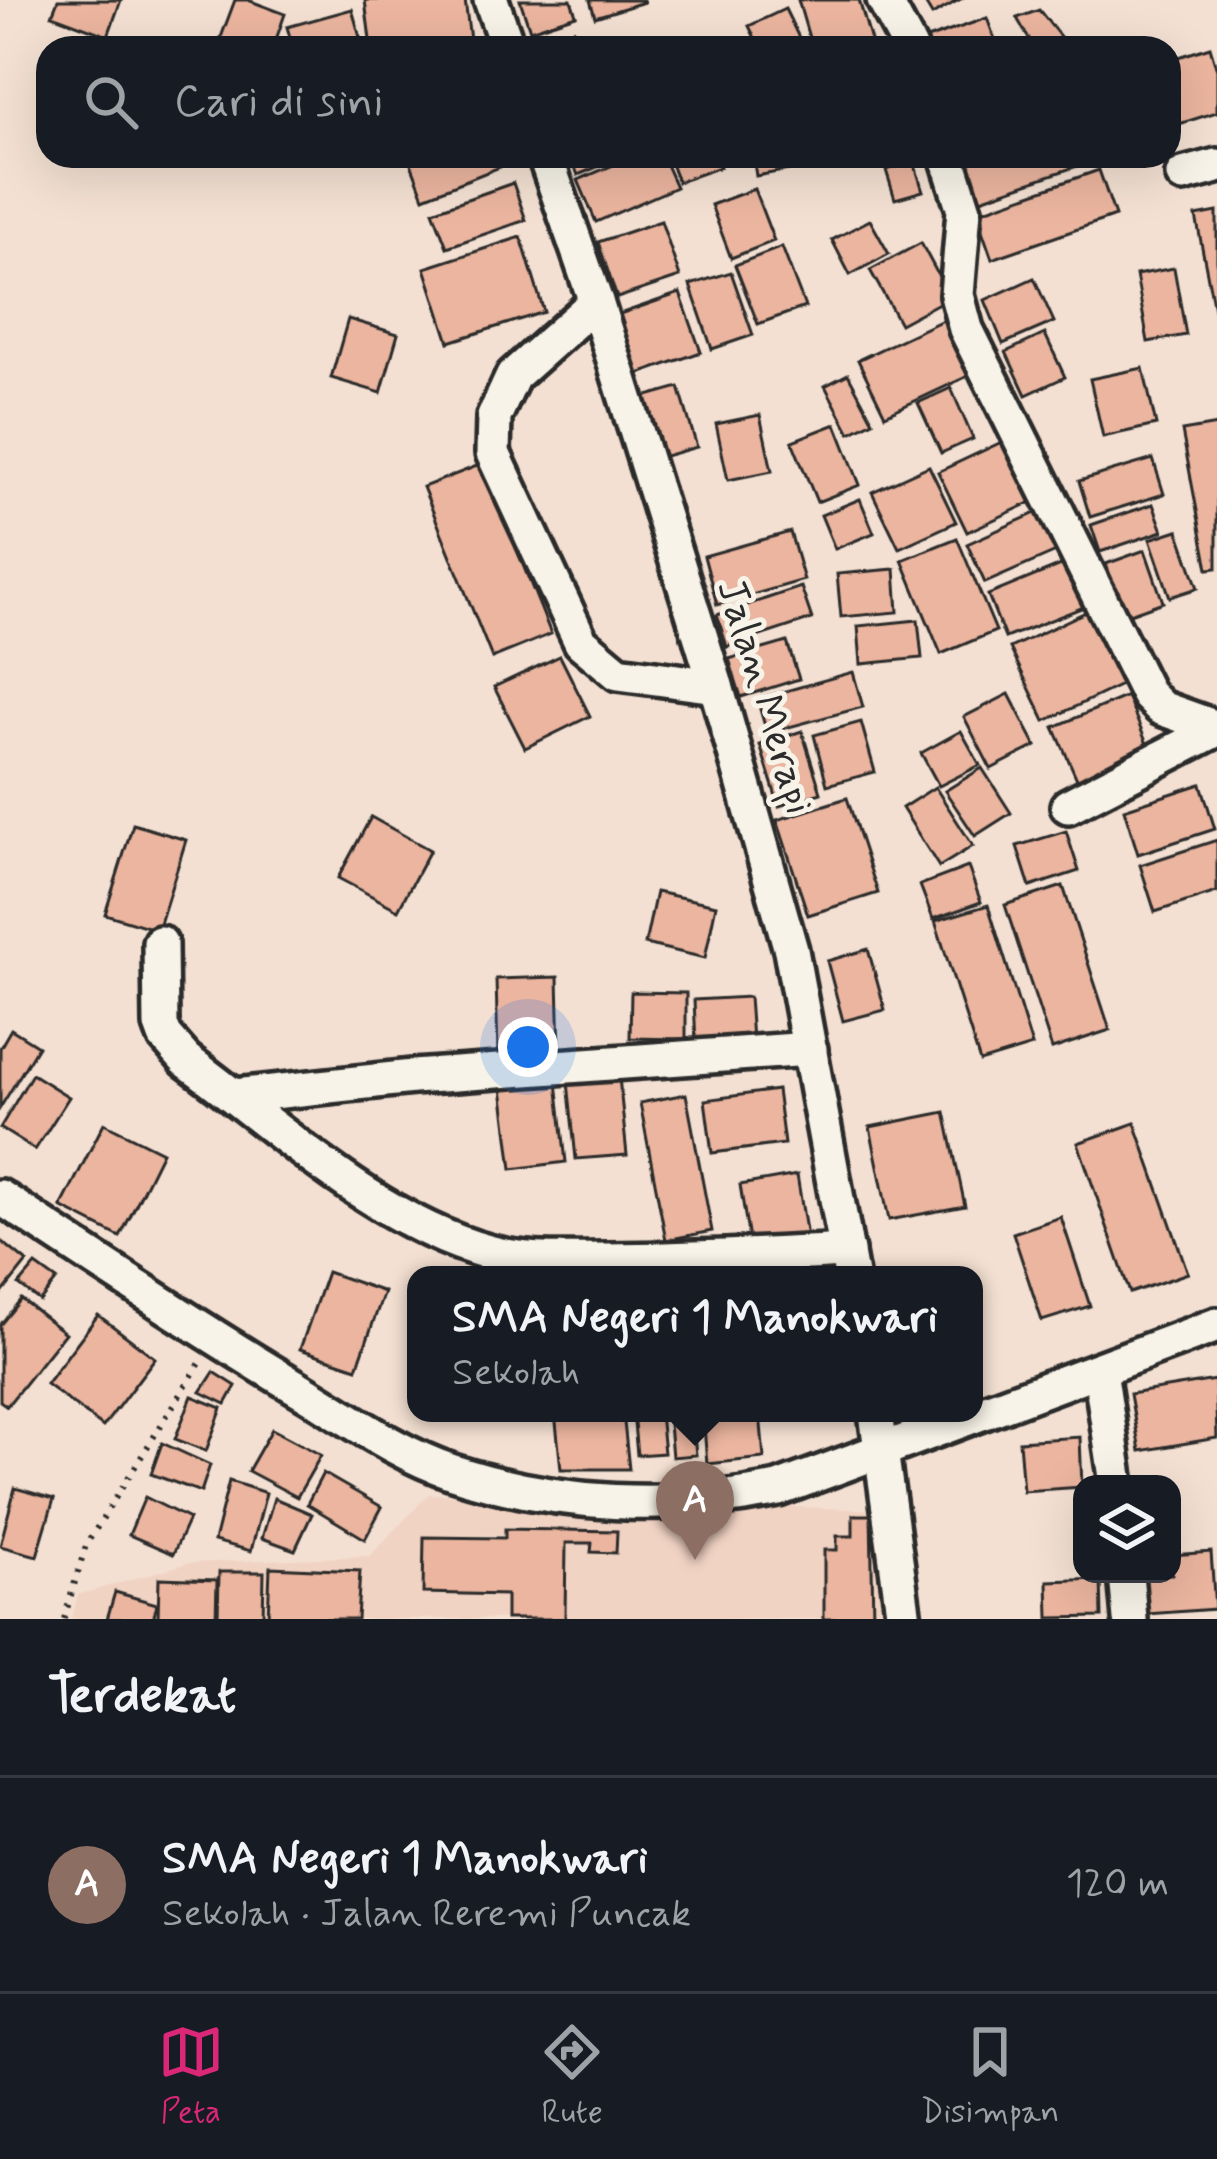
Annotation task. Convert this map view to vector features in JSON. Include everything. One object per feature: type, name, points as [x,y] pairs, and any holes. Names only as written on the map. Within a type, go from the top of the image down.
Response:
[{"type":"street","points":[[491,0],[504,36]]},
{"type":"street","points":[[884,0],[904,36]]},
{"type":"street","points":[[1183,175],[1217,166]]},
{"type":"street","name":"Jalan Merapi","points":[[549,168],[716,686],[791,950],[849,1263]]},
{"type":"street","points":[[951,168],[964,210],[957,295],[966,329],[1148,695],[1161,708],[1217,728]]},
{"type":"street","points":[[596,302],[513,376],[494,417],[493,453],[581,642],[618,673],[716,686]]},
{"type":"street","points":[[1068,806],[1217,728]]},
{"type":"street","points":[[160,943],[161,1025],[186,1060],[376,1200],[451,1239],[532,1261],[849,1263]]},
{"type":"street","points":[[235,1096],[412,1077],[810,1049]]},
{"type":"street","points":[[0,1197],[215,1340],[397,1447],[448,1471],[508,1488],[630,1502],[721,1501],[778,1489],[958,1422]]},
{"type":"street","points":[[983,1413],[1217,1325]]},
{"type":"street","points":[[1100,1370],[1116,1475]]},
{"type":"street","points":[[877,1422],[904,1619]]},
{"type":"street","points":[[1127,1583],[1130,1619]]},
{"type":"path","points":[[64,1619],[86,1545],[215,1340]]},
{"type":"shaded area","points":[[429,1494],[880,1510],[897,1619],[873,1619],[871,1516],[854,1515],[853,1536],[837,1536],[837,1550],[824,1551],[824,1619],[565,1619],[566,1543],[592,1543],[592,1552],[616,1553],[617,1532],[424,1537],[424,1593],[506,1595],[506,1619],[357,1619],[359,1571],[272,1619],[263,1619],[263,1572],[220,1572],[218,1619],[217,1580],[160,1578],[158,1619],[153,1619],[157,1604],[115,1592],[107,1619],[71,1619],[78,1595],[188,1563],[370,1556]]},
{"type":"building","points":[[58,0],[121,0],[108,36],[52,15]]},
{"type":"building","points":[[235,0],[285,14],[277,36],[222,36]]},
{"type":"building","points":[[365,0],[465,0],[470,36],[370,36]]},
{"type":"building","points":[[520,0],[571,0],[576,15],[530,30]]},
{"type":"building","points":[[590,0],[643,0],[644,2],[595,17]]},
{"type":"building","points":[[798,0],[859,0],[870,36],[808,36]]},
{"type":"building","points":[[923,0],[959,0],[932,15]]},
{"type":"building","points":[[352,9],[360,36],[290,36],[287,27]]},
{"type":"building","points":[[785,9],[798,36],[754,36],[749,26]]},
{"type":"building","points":[[1039,10],[1060,36],[1027,36],[1017,18]]},
{"type":"building","points":[[987,18],[994,36],[935,36]]},
{"type":"building","points":[[1210,47],[1217,70],[1217,112],[1181,123],[1181,56]]},
{"type":"building","points":[[413,168],[497,168],[424,197]]},
{"type":"building","points":[[606,168],[667,168],[676,187],[596,222],[578,180]]},
{"type":"building","points":[[673,168],[717,168],[678,182]]},
{"type":"building","points":[[755,168],[800,168],[756,176]]},
{"type":"building","points":[[916,168],[923,191],[895,199],[886,170]]},
{"type":"building","points":[[964,168],[1072,168],[975,201]]},
{"type":"building","points":[[1099,170],[1115,216],[992,259],[976,213]]},
{"type":"building","points":[[513,183],[526,220],[447,247],[433,211]]},
{"type":"building","points":[[754,189],[774,241],[731,258],[711,205]]},
{"type":"building","points":[[1217,212],[1217,325],[1196,216]]},
{"type":"building","points":[[870,220],[889,254],[850,275],[832,240]]},
{"type":"building","points":[[661,221],[680,277],[617,298],[598,242]]},
{"type":"building","points":[[521,237],[544,312],[449,342],[425,268]]},
{"type":"building","points":[[921,243],[950,297],[900,324],[870,270]]},
{"type":"building","points":[[782,247],[805,307],[758,324],[735,265]]},
{"type":"building","points":[[1174,268],[1186,335],[1148,342],[1136,275]]},
{"type":"building","points":[[731,272],[753,335],[712,349],[690,285]]},
{"type":"building","points":[[1034,278],[1054,322],[1003,344],[985,300]]},
{"type":"building","points":[[680,293],[701,352],[633,376],[611,317]]},
{"type":"building","points":[[348,319],[398,334],[381,393],[331,378]]},
{"type":"building","points":[[943,320],[970,375],[885,415],[858,360]]},
{"type":"building","points":[[1045,334],[1065,377],[1026,395],[1006,352]]},
{"type":"building","points":[[1143,368],[1156,425],[1103,437],[1090,379]]},
{"type":"building","points":[[848,374],[873,421],[850,433],[825,386]]},
{"type":"building","points":[[679,387],[697,447],[658,458],[640,398]]},
{"type":"building","points":[[951,388],[973,439],[941,453],[918,403]]},
{"type":"building","points":[[760,415],[772,471],[728,480],[716,424]]},
{"type":"building","points":[[836,424],[860,485],[817,502],[792,441]]},
{"type":"building","points":[[1217,425],[1217,568],[1208,569],[1182,431]]},
{"type":"building","points":[[1006,440],[1034,501],[967,532],[938,472]]},
{"type":"building","points":[[1153,459],[1164,494],[1090,517],[1079,481]]},
{"type":"building","points":[[482,464],[551,634],[492,658],[423,487]]},
{"type":"building","points":[[929,466],[956,522],[899,548],[872,492]]},
{"type":"building","points":[[860,499],[874,533],[835,549],[821,515]]},
{"type":"building","points":[[1153,504],[1163,531],[1100,552],[1091,525]]},
{"type":"building","points":[[1038,512],[1056,552],[985,583],[967,544]]},
{"type":"building","points":[[1178,530],[1198,588],[1170,597],[1150,539]]},
{"type":"building","points":[[790,532],[804,580],[717,605],[704,556]]},
{"type":"building","points":[[957,538],[996,631],[941,654],[902,560]]},
{"type":"building","points":[[1145,550],[1163,602],[1124,616],[1106,564]]},
{"type":"building","points":[[1066,563],[1084,607],[1005,638],[988,595]]},
{"type":"building","points":[[895,569],[898,612],[841,617],[837,574]]},
{"type":"building","points":[[801,587],[812,619],[727,647],[717,615]]},
{"type":"building","points":[[1092,609],[1127,682],[1045,721],[1010,648]]},
{"type":"building","points":[[918,620],[922,658],[861,664],[858,626]]},
{"type":"building","points":[[787,642],[799,679],[741,697],[729,659]]},
{"type":"building","points":[[560,656],[590,716],[525,748],[494,687]]},
{"type":"building","points":[[853,672],[863,707],[767,733],[757,699]]},
{"type":"building","points":[[1009,694],[1036,746],[991,769],[964,717]]},
{"type":"building","points":[[1127,696],[1152,756],[1080,786],[1054,727]]},
{"type":"building","points":[[861,722],[875,772],[827,785],[814,735]]},
{"type":"building","points":[[802,731],[821,793],[779,806],[760,745]]},
{"type":"building","points":[[961,731],[980,765],[939,786],[921,753]]},
{"type":"building","points":[[982,768],[1011,813],[975,836],[945,791]]},
{"type":"building","points":[[1201,784],[1215,829],[1138,854],[1124,809]]},
{"type":"building","points":[[935,787],[973,846],[939,867],[902,808]]},
{"type":"building","points":[[847,798],[878,893],[808,915],[777,820]]},
{"type":"building","points":[[371,817],[430,850],[398,910],[338,878]]},
{"type":"building","points":[[133,824],[186,840],[158,930],[105,914]]},
{"type":"building","points":[[1066,831],[1079,871],[1030,887],[1017,846]]},
{"type":"building","points":[[1217,840],[1217,892],[1155,912],[1140,865]]},
{"type":"building","points":[[968,867],[981,902],[933,919],[920,885]]},
{"type":"building","points":[[1063,886],[1110,1030],[1052,1049],[1005,905]]},
{"type":"building","points":[[656,892],[716,905],[705,958],[645,944]]},
{"type":"building","points":[[988,905],[1032,1046],[980,1062],[935,921]]},
{"type":"building","points":[[868,949],[885,1010],[843,1021],[827,961]]},
{"type":"building","points":[[558,977],[560,1053],[498,1055],[496,979]]},
{"type":"building","points":[[631,992],[686,993],[686,1039],[630,1038]]},
{"type":"building","points":[[749,997],[752,1040],[696,1043],[694,1000]]},
{"type":"building","points":[[11,1029],[38,1046],[0,1108],[0,1048]]},
{"type":"building","points":[[32,1074],[69,1097],[35,1150],[0,1128]]},
{"type":"building","points":[[619,1077],[627,1155],[576,1159],[568,1082]]},
{"type":"building","points":[[557,1082],[566,1162],[512,1169],[502,1088]]},
{"type":"building","points":[[777,1090],[784,1144],[712,1153],[705,1100]]},
{"type":"building","points":[[686,1094],[712,1231],[666,1240],[640,1103]]},
{"type":"building","points":[[945,1112],[965,1206],[889,1220],[870,1127]]},
{"type":"building","points":[[104,1123],[162,1152],[120,1237],[61,1207]]},
{"type":"building","points":[[1135,1123],[1188,1273],[1130,1293],[1078,1143]]},
{"type":"building","points":[[797,1175],[807,1237],[750,1246],[740,1185]]},
{"type":"building","points":[[1061,1217],[1090,1306],[1042,1321],[1013,1233]]},
{"type":"building","points":[[0,1240],[27,1262],[0,1296]]},
{"type":"building","points":[[36,1265],[57,1280],[40,1301],[19,1285]]},
{"type":"building","points":[[327,1272],[384,1292],[357,1368],[300,1349]]},
{"type":"building","points":[[21,1299],[65,1333],[7,1406],[0,1401],[0,1325]]},
{"type":"building","points":[[98,1315],[155,1358],[103,1427],[46,1384]]},
{"type":"building","points":[[214,1372],[236,1386],[226,1404],[201,1392]]},
{"type":"building","points":[[1215,1380],[1217,1438],[1140,1451],[1130,1394]]},
{"type":"building","points":[[192,1396],[222,1408],[206,1451],[175,1439]]},
{"type":"building","points":[[556,1422],[624,1422],[629,1469],[561,1469]]},
{"type":"building","points":[[634,1422],[661,1422],[664,1453],[637,1455]]},
{"type":"building","points":[[669,1422],[693,1422],[696,1455],[672,1457]]},
{"type":"building","points":[[704,1422],[761,1422],[764,1458],[707,1464]]},
{"type":"building","points":[[272,1429],[321,1455],[297,1497],[248,1471]]},
{"type":"building","points":[[1080,1437],[1082,1475],[1073,1475],[1073,1488],[1023,1491],[1019,1441]]},
{"type":"building","points":[[162,1443],[210,1465],[201,1492],[151,1474]]},
{"type":"building","points":[[323,1473],[382,1507],[365,1539],[307,1504]]},
{"type":"building","points":[[229,1481],[266,1493],[251,1551],[214,1541]]},
{"type":"building","points":[[15,1488],[54,1499],[37,1556],[0,1546]]},
{"type":"building","points":[[145,1497],[189,1519],[173,1554],[129,1535]]},
{"type":"building","points":[[274,1498],[312,1514],[295,1550],[262,1538]]},
{"type":"building","points":[[853,1515],[871,1515],[873,1619],[824,1619],[824,1550],[837,1550],[837,1536],[853,1536]]},
{"type":"building","points":[[505,1529],[617,1531],[616,1553],[591,1552],[592,1543],[566,1543],[565,1619],[506,1619],[506,1595],[423,1593],[424,1537],[505,1538]]},
{"type":"building","points":[[1211,1552],[1215,1609],[1147,1614],[1145,1583],[1181,1583],[1181,1554]]},
{"type":"building","points":[[270,1567],[360,1571],[357,1619],[268,1619]]},
{"type":"building","points":[[219,1572],[264,1572],[263,1619],[218,1619]]},
{"type":"building","points":[[159,1578],[217,1580],[216,1619],[158,1619]]},
{"type":"building","points":[[1048,1581],[1101,1583],[1102,1617],[1049,1618]]},
{"type":"building","points":[[115,1592],[157,1604],[153,1619],[107,1619]]},
{"type":"place","name":"SMA Negeri 1 Manokwari","points":[[695,1560]]}]
